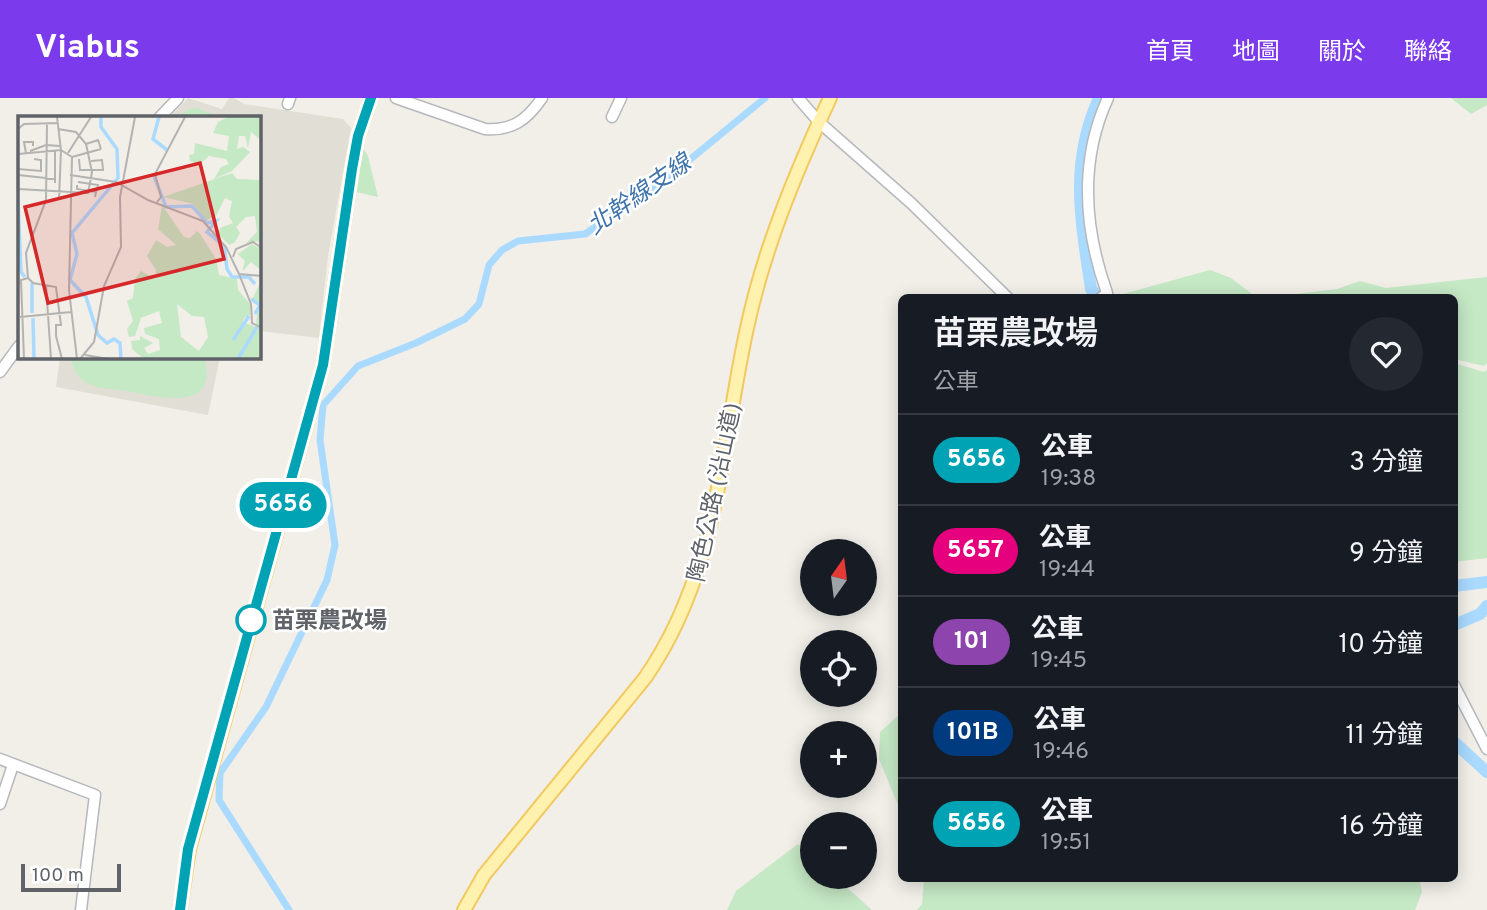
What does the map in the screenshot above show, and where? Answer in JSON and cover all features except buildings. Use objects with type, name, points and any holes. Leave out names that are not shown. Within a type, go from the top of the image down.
[{"type":"main road","points":[[180,910],[188,849],[323,365],[352,169],[358,136],[371,98]]},
{"type":"main road","name":"陶色公路 (沿山道)","points":[[464,910],[484,875],[638,687],[662,653],[686,606],[709,532],[747,327],[764,260],[781,211],[830,98]]},
{"type":"street","points":[[161,116],[178,98]]},
{"type":"street","points":[[396,98],[485,129],[497,130],[509,128],[531,115],[541,98]]},
{"type":"street","points":[[612,117],[621,98]]},
{"type":"street","points":[[798,98],[819,122],[911,203],[1004,294]]},
{"type":"street","points":[[1104,294],[1097,267],[1086,176],[1095,132],[1108,98]]},
{"type":"street","points":[[0,372],[18,347]]},
{"type":"street","points":[[1458,693],[1487,749]]},
{"type":"street","points":[[0,759],[95,795],[81,910]]},
{"type":"street","points":[[0,804],[13,765]]},
{"type":"shaded area","points":[[188,98],[222,109],[229,98],[234,98],[244,104],[343,119],[351,128],[328,256],[319,338],[261,331],[261,116],[171,116]]},
{"type":"shaded area","points":[[60,359],[220,359],[208,415],[56,387]]},
{"type":"green space","points":[[1451,98],[1487,98],[1487,105],[1471,114]]},
{"type":"green space","points":[[198,108],[217,116],[178,116],[189,109]]},
{"type":"green space","points":[[362,146],[368,156],[378,197],[352,191]]},
{"type":"green space","points":[[1210,270],[1231,278],[1252,294],[1123,294]]},
{"type":"green space","points":[[1487,277],[1487,363],[1484,366],[1458,360],[1458,294],[1295,294],[1337,289],[1360,281],[1386,288]]},
{"type":"green space","points":[[71,359],[204,359],[207,375],[203,387],[195,394],[183,398],[169,398],[93,386],[81,379]]},
{"type":"green space","points":[[1458,364],[1484,372],[1487,370],[1487,558],[1458,562]]},
{"type":"green space","points":[[898,716],[898,805],[879,759],[880,732]]},
{"type":"green space","points":[[798,844],[800,889],[848,889],[872,910],[727,910],[736,891]]},
{"type":"green space","points":[[924,882],[1420,882],[1422,892],[1415,910],[917,910],[922,904]]},
{"type":"waterway","name":"北幹線支線","points":[[289,910],[219,800],[220,773],[266,707],[327,580],[335,545],[320,440],[323,405],[358,366],[416,343],[465,319],[479,304],[489,265],[502,250],[518,241],[585,234],[665,180],[765,98]]},
{"type":"waterway","points":[[1095,294],[1091,289],[1080,193],[1084,146],[1099,98]]},
{"type":"waterway","points":[[1458,586],[1487,582]]},
{"type":"waterway","points":[[1458,623],[1480,614],[1487,606]]},
{"type":"waterway","points":[[1458,746],[1487,772]]},
{"type":"bus line","name":"5656","points":[[180,910],[188,849],[323,365],[352,169],[358,136],[371,98]]},
{"type":"place","name":"苗栗農改場","points":[[251,620]]}]
